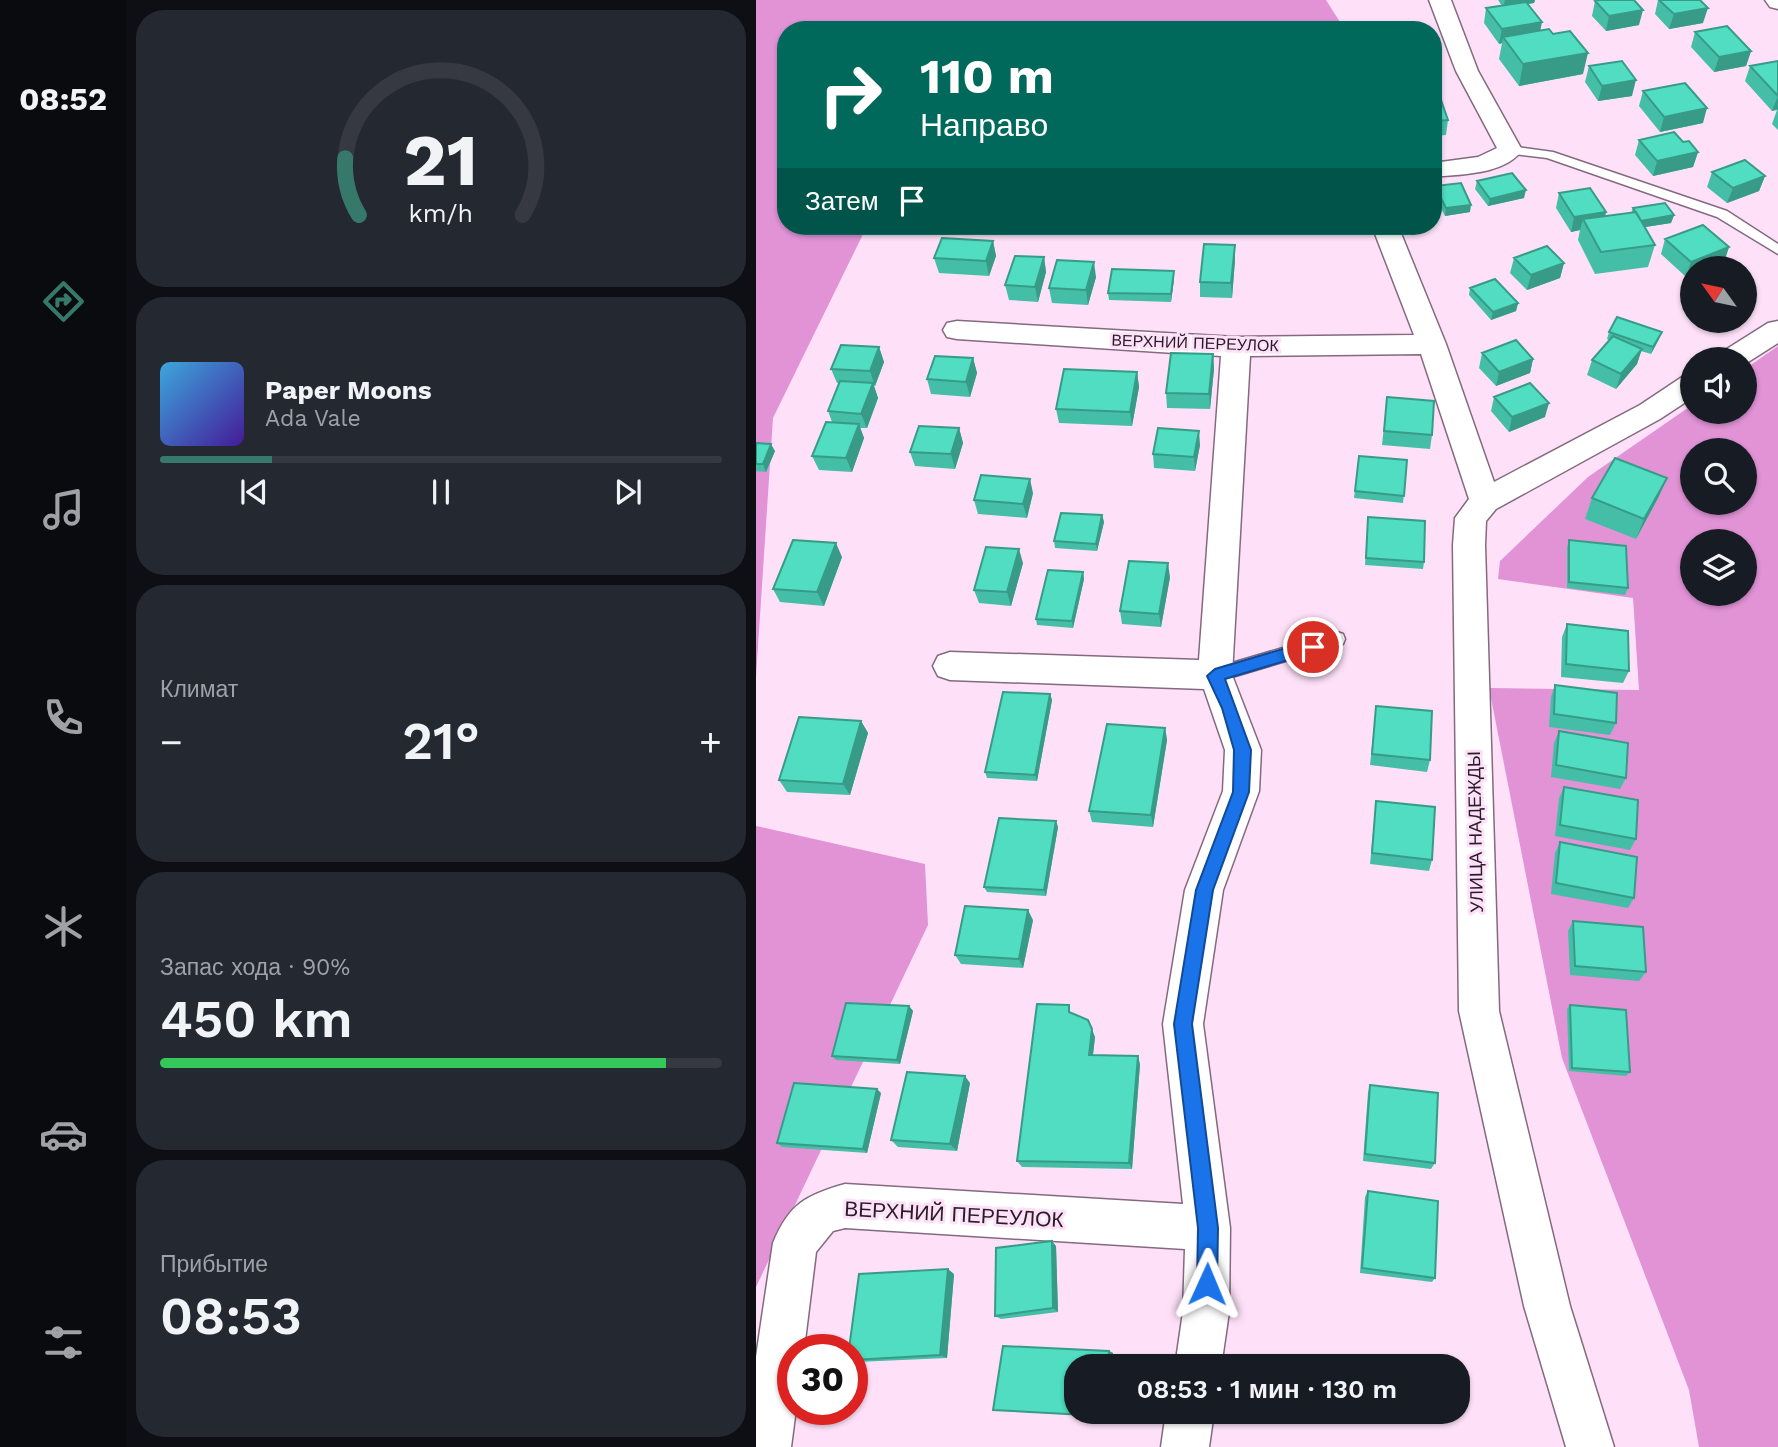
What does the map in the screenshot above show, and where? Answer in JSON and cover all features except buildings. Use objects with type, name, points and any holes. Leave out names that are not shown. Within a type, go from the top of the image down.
[{"type":"street","points":[[1440,0],[1466,71],[1510,150],[1500,159],[1442,169]]},
{"type":"street","points":[[1389,235],[1432,344],[1485,501],[1650,412],[1680,392]]},
{"type":"street","name":"ВЕРХНИЙ ПЕРЕУЛОК","points":[[957,330],[1236,347],[1432,344]]},
{"type":"street","points":[[1751,347],[1778,330]]},
{"type":"street","points":[[1200,1354],[1206,1312],[1208,1228],[1183,1024],[1204,890],[1241,792],[1242,750],[1230,708],[1215,676],[1236,347]]},
{"type":"street","name":"УЛИЦА НАДЕЖДЫ","points":[[1485,501],[1471,518],[1469,545],[1479,1011],[1547,1306],[1590,1447]]},
{"type":"street","points":[[950,666],[1215,676]]},
{"type":"street","name":"ВЕРХНИЙ ПЕРЕУЛОК","points":[[768,1447],[795,1243],[820,1213],[845,1206],[1208,1228]]},
{"type":"street","points":[[1185,1447],[1188,1424]]},
{"type":"lane","points":[[1510,150],[1549,155],[1722,214],[1778,250]]},
{"type":"lane","points":[[1215,676],[1337,639]]},
{"type":"shaded area","points":[[756,0],[1326,0],[1339,21],[777,21],[777,235],[863,235],[773,418],[756,677]]},
{"type":"shaded area","points":[[1778,346],[1778,1447],[1699,1447],[1689,1390],[1562,1058],[1489,688],[1639,690],[1633,598],[1498,579],[1500,561],[1588,477],[1680,413],[1680,424],[1757,424],[1757,361]]},
{"type":"shaded area","points":[[756,826],[925,864],[928,925],[756,1287]]},
{"type":"route","points":[[1207,1284],[1208,1228],[1183,1024],[1204,890],[1241,792],[1242,750],[1230,708],[1215,676],[1313,647]]}]
